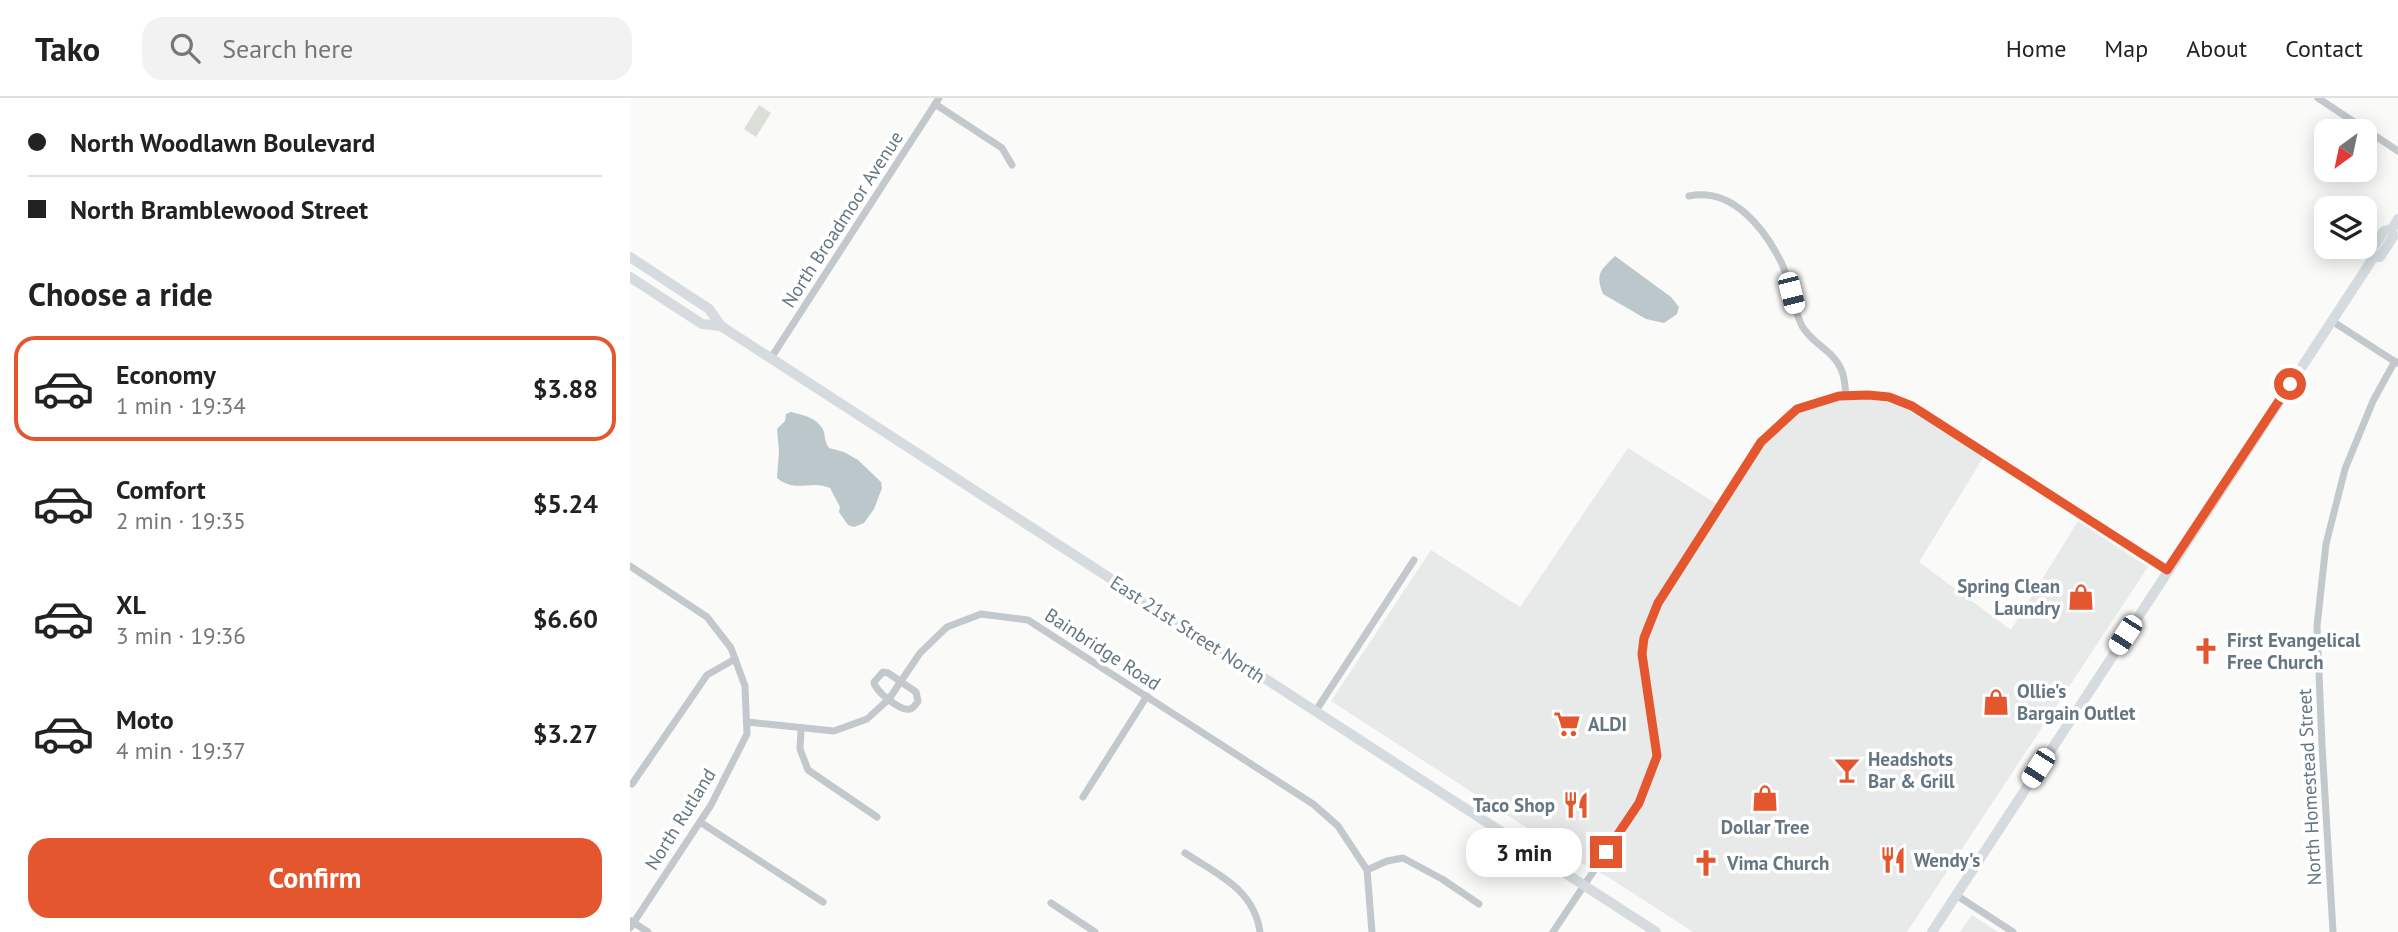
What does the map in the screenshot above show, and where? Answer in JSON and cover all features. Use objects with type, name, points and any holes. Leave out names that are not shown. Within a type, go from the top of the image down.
[{"type":"main road","points":[[1932,932],[2374,257],[2380,257],[2393,237],[2392,229],[2398,219]]},
{"type":"main road","name":"East 21st Street North","points":[[630,257],[709,309],[720,326],[1656,932]]},
{"type":"main road","name":"East 21st Street North","points":[[630,277],[702,324],[720,326]]},
{"type":"street","points":[[2318,98],[2398,150]]},
{"type":"street","points":[[937,101],[1002,148],[1012,165]]},
{"type":"street","name":"North Broadmoor Avenue","points":[[771,358],[937,101]]},
{"type":"street","points":[[1689,196],[1711,195],[1725,198],[1756,224],[1782,264],[1802,325],[1810,337],[1839,364],[1843,372],[1846,396]]},
{"type":"street","points":[[2332,321],[2396,362]]},
{"type":"street","name":"North Homestead Street","points":[[2333,932],[2322,745],[2317,625],[2319,606],[2326,544],[2345,469],[2373,401],[2396,362]]},
{"type":"street","points":[[1553,932],[1639,803],[1657,756],[1642,654],[1644,638],[1658,603],[1761,442],[1797,409],[1846,396],[1889,397],[1912,406],[2167,570]]},
{"type":"street","points":[[1315,712],[1414,560]]},
{"type":"street","points":[[631,570],[707,617],[731,648],[745,686],[747,722]]},
{"type":"street","name":"Bainbridge Road","points":[[747,722],[834,732],[867,719],[889,699],[920,653],[947,627],[981,614],[1028,620],[1313,804],[1338,826],[1367,870],[1371,932]]},
{"type":"street","points":[[632,784],[707,675],[735,659]]},
{"type":"street","points":[[883,672],[916,692],[918,701],[910,709],[903,709],[889,699],[874,687],[878,676],[883,672]]},
{"type":"street","points":[[1083,797],[1147,696]]},
{"type":"street","name":"North Rutland","points":[[631,923],[711,805],[747,734],[747,722]]},
{"type":"street","points":[[801,729],[800,749],[808,770],[877,817]]},
{"type":"street","points":[[700,822],[823,902]]},
{"type":"street","points":[[1185,853],[1237,888],[1250,900],[1257,914],[1260,932]]},
{"type":"street","points":[[1367,870],[1387,861],[1403,858],[1442,879],[1479,904]]},
{"type":"street","points":[[1956,895],[2013,932]]},
{"type":"street","points":[[1051,903],[1095,932]]},
{"type":"street","points":[[631,923],[648,932]]},
{"type":"shaded area","points":[[759,105],[771,113],[756,137],[744,129]]},
{"type":"shaded area","points":[[1615,256],[1671,297],[1679,307],[1677,314],[1664,323],[1646,319],[1603,294],[1601,272]]},
{"type":"shaded area","points":[[1846,396],[1911,406],[1986,453],[1919,562],[2011,630],[2078,521],[2148,567],[1907,932],[1693,932],[1331,701],[1431,550],[1520,607],[1628,448],[1720,506],[1761,442],[1797,409]]},
{"type":"shaded area","points":[[791,412],[815,420],[822,427],[829,448],[858,460],[881,482],[882,488],[874,509],[864,523],[854,527],[848,525],[839,512],[840,507],[830,488],[791,485],[777,478],[777,429],[785,421],[786,414]]},
{"type":"shaded area","points":[[1972,915],[1998,932],[1960,932]]},
{"type":"place","name":"Spring Clean Laundry","points":[[2081,597]]},
{"type":"place","name":"First Evangelical Free Church","points":[[2206,651]]},
{"type":"place","name":"Ollie's Bargain Outlet","points":[[1996,702]]},
{"type":"place","name":"ALDI","points":[[1567,724]]},
{"type":"place","name":"Headshots Bar & Grill","points":[[1847,770]]},
{"type":"place","name":"Dollar Tree","points":[[1765,798]]},
{"type":"place","name":"Taco Shop","points":[[1576,805]]},
{"type":"place","name":"Wendy's","points":[[1893,860]]},
{"type":"place","name":"Vima Church","points":[[1706,863]]},
{"type":"route","points":[[1606,852],[1639,803],[1657,756],[1642,654],[1644,638],[1658,603],[1761,442],[1797,409],[1839,396],[1868,395],[1889,397],[1912,406],[2167,570],[2290,384]]}]
